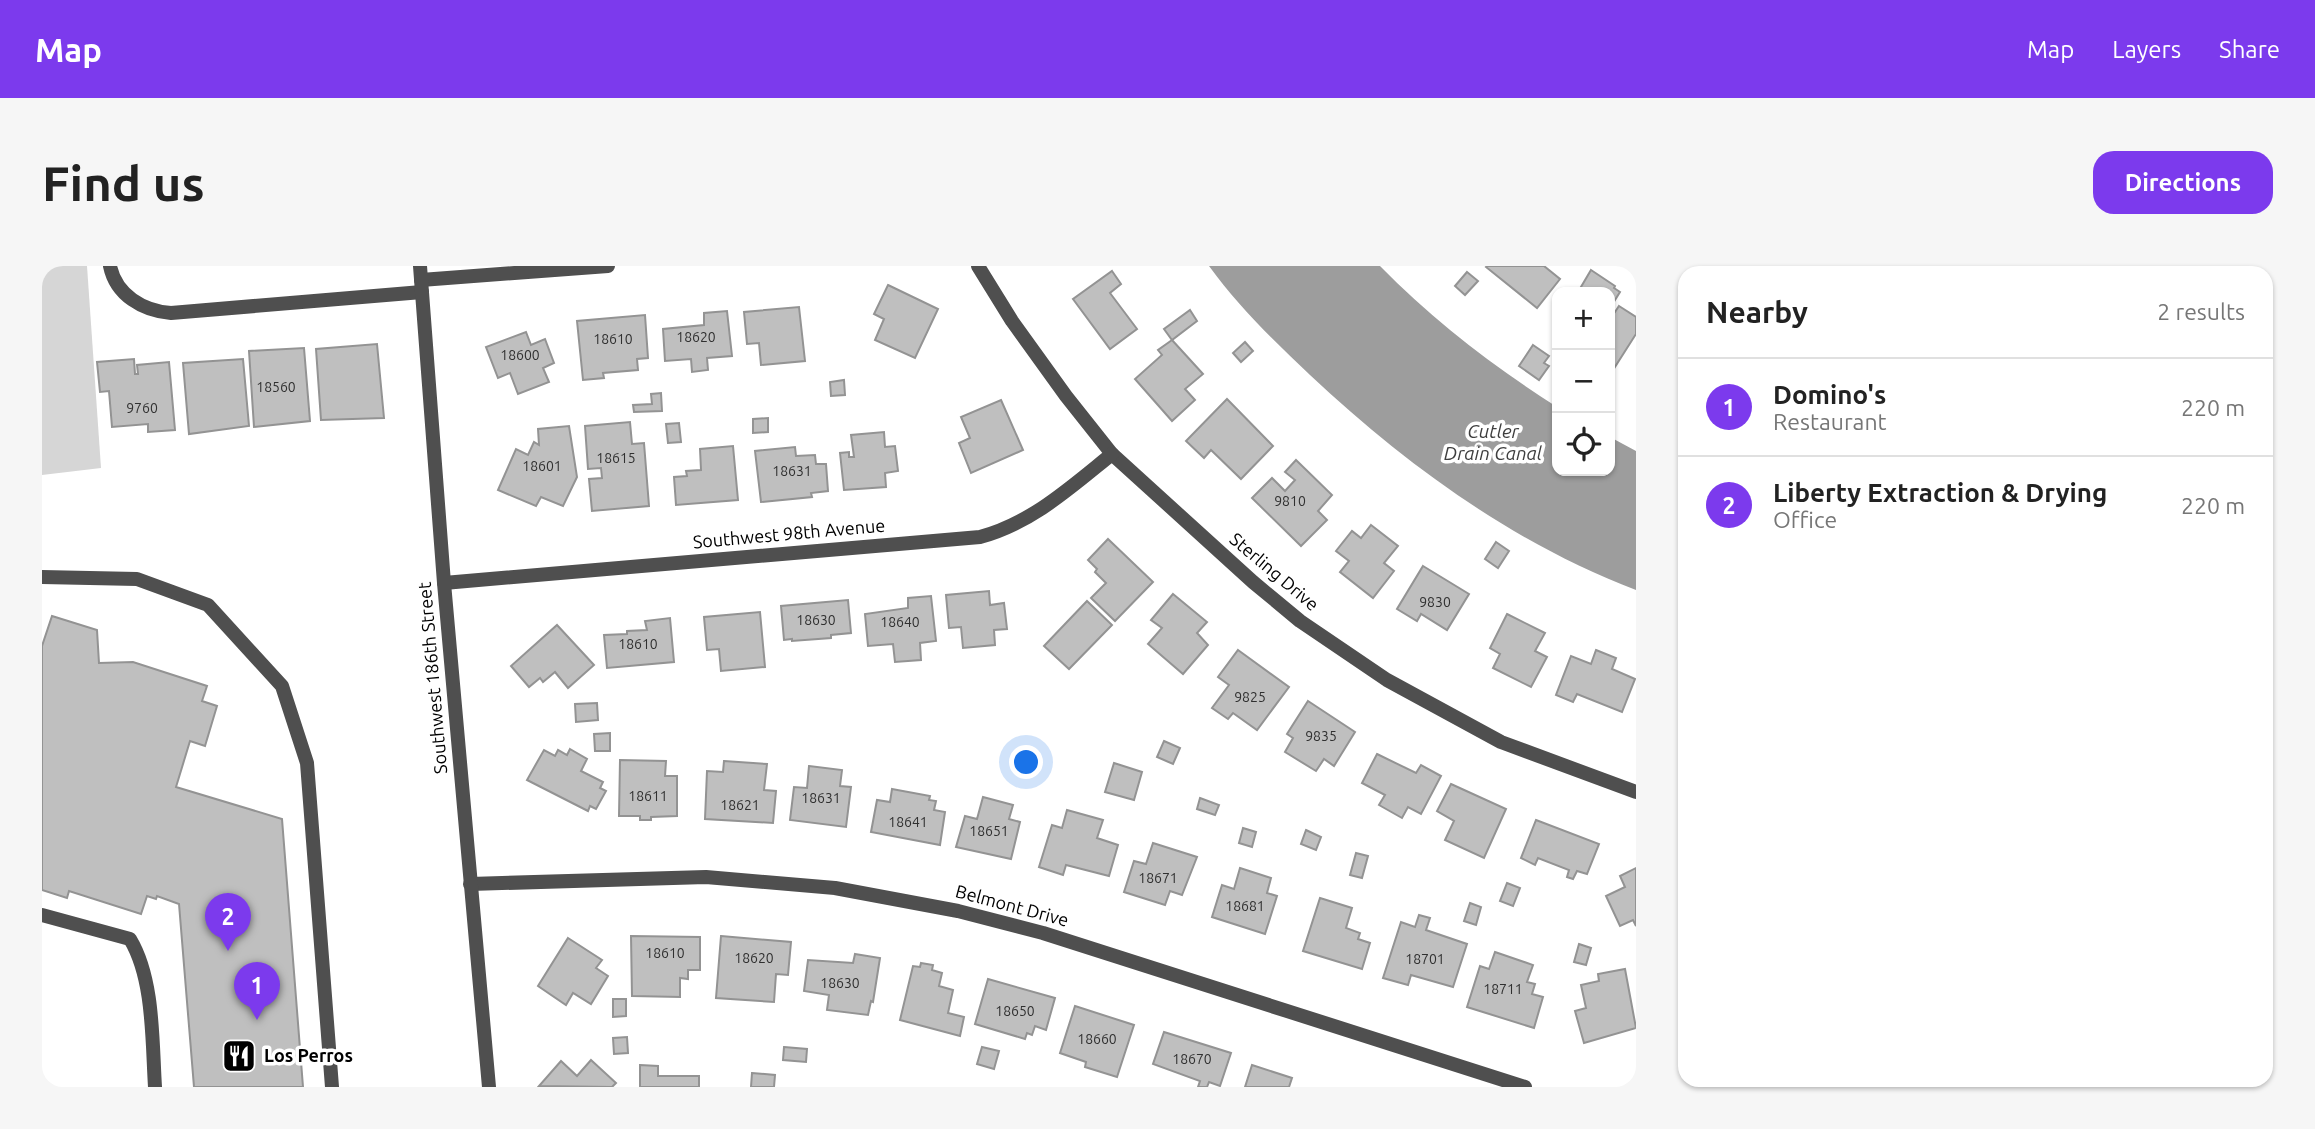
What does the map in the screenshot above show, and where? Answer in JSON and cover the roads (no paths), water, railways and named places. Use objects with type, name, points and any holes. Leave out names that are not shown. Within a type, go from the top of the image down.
[{"type":"street","points":[[110,266],[120,289],[140,305],[156,312],[171,313],[421,279],[608,266]]},
{"type":"street","name":"Sterling Drive","points":[[978,266],[1012,321],[1112,454],[1300,621],[1388,680],[1501,742],[1636,792]]},
{"type":"street","name":"Southwest 186th Street","points":[[421,279],[444,583],[489,1087]]},
{"type":"street","name":"Southwest 98th Avenue","points":[[444,583],[980,537],[1005,529],[1036,513],[1112,454]]},
{"type":"street","points":[[42,577],[137,579],[208,605],[282,686],[307,763],[332,1087]]},
{"type":"street","name":"Belmont Drive","points":[[470,884],[706,877],[835,888],[947,909],[1054,936],[1525,1087]]},
{"type":"street","points":[[42,915],[130,939],[140,955],[145,974],[155,1087]]},
{"type":"water","name":"Cutler Drain Canal","points":[[1209,266],[1380,266],[1465,342],[1552,404],[1552,476],[1615,476],[1615,440],[1636,451],[1636,590],[1591,571],[1504,525],[1423,470],[1384,440],[1297,362]]},
{"type":"place","name":"Liberty Extraction & Drying","points":[[228,951]]},
{"type":"place","name":"Domino's","points":[[257,1020]]},
{"type":"place","name":"Los Perros","points":[[239,1056]]}]
